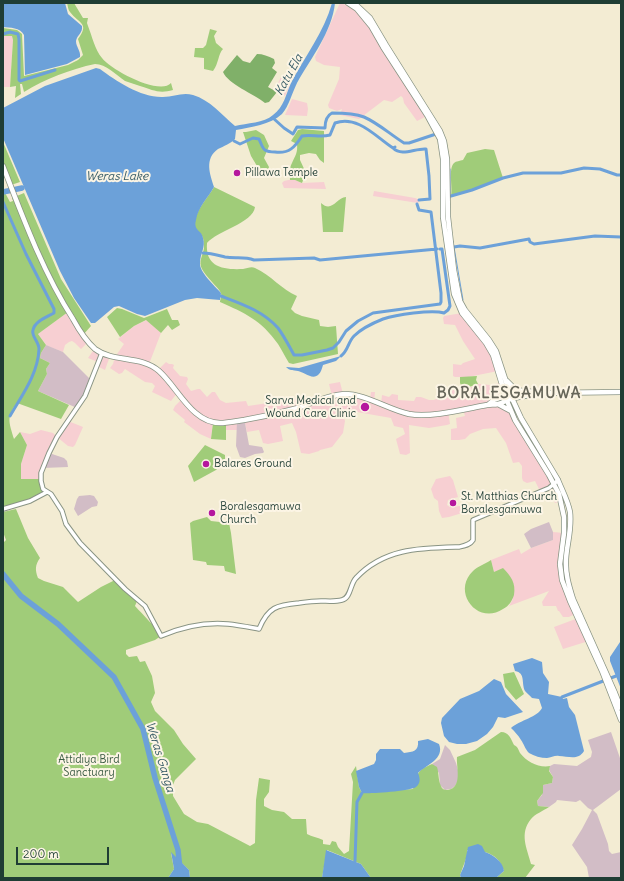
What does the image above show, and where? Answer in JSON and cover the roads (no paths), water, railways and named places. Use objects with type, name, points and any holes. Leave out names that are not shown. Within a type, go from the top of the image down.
[{"type":"main road","points":[[359,3],[362,10]]},
{"type":"main road","points":[[352,4],[362,10],[370,18],[441,139],[447,159],[448,217],[458,291],[465,310],[496,351],[507,381],[512,411],[524,436],[559,494],[564,516],[564,533],[560,564],[562,580],[570,601],[621,708]]},
{"type":"main road","points":[[352,4],[371,26],[383,47],[399,69]]},
{"type":"main road","points":[[441,139],[443,159],[443,217],[454,294],[462,313],[486,343],[493,355],[501,383],[516,407],[537,447],[558,480],[569,510],[570,536],[566,559],[568,584],[605,676]]},
{"type":"main road","points":[[3,166],[39,254],[57,292],[83,335],[91,345],[102,353],[110,356],[141,361],[154,367],[166,378],[195,412],[202,417],[219,423],[276,414],[327,397],[345,394],[370,400],[398,411],[416,415],[466,409],[524,394],[621,392]]},
{"type":"main road","points":[[507,381],[524,394]]},
{"type":"main road","points":[[497,401],[501,389],[501,383]]},
{"type":"main road","points":[[516,407],[524,394]]},
{"type":"main road","points":[[497,401],[512,411]]},
{"type":"main road","points":[[609,684],[621,720]]},
{"type":"street","points":[[102,353],[85,396],[57,437],[46,460],[40,479],[42,487],[51,494],[62,511],[66,524],[80,544],[90,552],[125,589],[142,603],[161,636],[183,628],[214,624],[239,625],[259,629],[263,618],[271,610],[284,604],[314,601],[339,601],[345,599],[348,596],[354,580],[382,558],[416,549],[459,547],[471,543],[474,536],[472,525],[473,520],[520,500],[554,484],[558,480]]},
{"type":"street","points":[[3,509],[30,501],[47,492]]},
{"type":"water","points":[[3,3],[65,3],[68,14],[82,26],[82,30],[76,41],[80,57],[67,64],[25,75],[24,35],[17,29],[3,27]]},
{"type":"water","name":"Weras Lake","points":[[332,3],[335,3],[330,24],[297,83],[289,103],[282,114],[272,121],[254,127],[236,130],[235,139],[229,144],[218,149],[211,157],[209,167],[214,187],[199,211],[195,224],[204,241],[200,267],[211,283],[221,293],[220,300],[197,298],[185,300],[145,316],[119,306],[114,307],[95,323],[91,323],[74,298],[60,271],[3,138],[3,108],[45,86],[96,68],[130,88],[147,95],[163,97],[189,94],[199,97],[216,108],[235,126],[265,120],[277,112],[280,108],[291,83],[314,44],[329,14]]},
{"type":"water","points":[[341,356],[336,361],[323,365],[320,373],[314,377],[298,371],[290,370],[286,367],[299,368]]},
{"type":"water","points":[[620,642],[621,689],[610,661],[610,657]]},
{"type":"water","points":[[532,658],[542,662],[543,673],[549,682],[548,694],[562,697],[563,699],[567,698],[569,707],[575,715],[584,751],[579,756],[556,756],[547,758],[533,755],[529,753],[519,737],[511,728],[537,714],[542,708],[539,699],[532,698],[525,691],[522,676],[515,671],[513,664]]},
{"type":"water","points":[[494,679],[501,682],[506,694],[523,712],[505,718],[498,717],[493,727],[487,734],[477,741],[466,744],[449,742],[444,736],[441,723],[442,718],[460,699],[479,691]]},
{"type":"water","points":[[428,739],[439,744],[439,754],[434,761],[418,773],[420,780],[416,787],[381,793],[362,793],[359,787],[356,771],[374,764],[376,754],[380,749],[400,749],[404,753],[410,752],[418,747],[418,741]]},
{"type":"water","points":[[478,844],[482,846],[485,852],[500,861],[502,864],[504,871],[496,878],[461,878],[460,875],[464,866],[468,847]]},
{"type":"water","points":[[326,850],[361,864],[371,878],[322,878]]},
{"type":"water","points":[[171,852],[189,870],[190,878],[168,878],[174,869]]},
{"type":"waterway","points":[[3,34],[10,32],[18,34],[20,81],[55,70]]},
{"type":"waterway","points":[[273,118],[293,134],[297,127],[325,128],[327,118],[332,113],[344,113],[364,117],[374,122],[404,143],[409,143],[439,133]]},
{"type":"waterway","points":[[234,141],[240,144],[253,138],[259,139],[266,151],[284,152],[291,149],[302,136],[330,135],[335,123],[343,121],[359,124],[393,148],[395,147]]},
{"type":"waterway","points":[[393,148],[400,152],[426,149],[430,199],[419,200]]},
{"type":"waterway","points":[[451,196],[503,178],[523,173],[561,173],[584,168],[600,169],[621,175]]},
{"type":"waterway","points":[[450,169],[450,198]]},
{"type":"waterway","name":"Weras Ganga","points":[[3,192],[22,188]]},
{"type":"waterway","points":[[3,202],[26,254],[54,309],[54,313],[36,324],[34,327],[33,335],[39,349],[36,367],[29,384],[10,416]]},
{"type":"waterway","points":[[221,296],[237,302],[266,317],[278,328],[294,355],[302,355],[333,348],[346,331],[358,321],[373,313],[440,304],[441,293],[431,212],[419,210],[417,204]]},
{"type":"waterway","points":[[454,247],[460,246],[480,248],[529,239],[530,242],[534,244],[595,236],[621,237]]},
{"type":"waterway","points":[[453,241],[463,300]]},
{"type":"waterway","points":[[203,253],[229,258],[247,258],[254,260],[314,258],[320,260],[437,249]]},
{"type":"waterway","points":[[341,356],[354,336],[371,324],[389,317],[404,314],[423,312],[444,313],[448,310],[450,306],[442,249],[440,249]]},
{"type":"waterway","name":"Weras Ganga","points":[[3,574],[21,596],[58,624],[114,677],[143,729],[155,778],[178,850],[181,878]]},
{"type":"waterway","points":[[562,697],[616,676]]},
{"type":"waterway","points":[[355,861],[357,802],[362,793]]},
{"type":"place","name":"Pillawa Temple","points":[[237,173]]},
{"type":"place","name":"Sarva Medical and Wound Care Clinic","points":[[365,407]]},
{"type":"place","name":"Balares Ground","points":[[206,464]]},
{"type":"place","name":"St. Matthias Church Boralesgamuwa","points":[[453,503]]},
{"type":"place","name":"Boralesgamuwa Church","points":[[212,513]]},
{"type":"district","name":"BORALESGAMUWA","points":[[509,394]]},
{"type":"water label","name":"Katu Ela","points":[[289,75]]},
{"type":"park label","name":"Attidiya Bird Sanctuary","points":[[89,766]]}]
